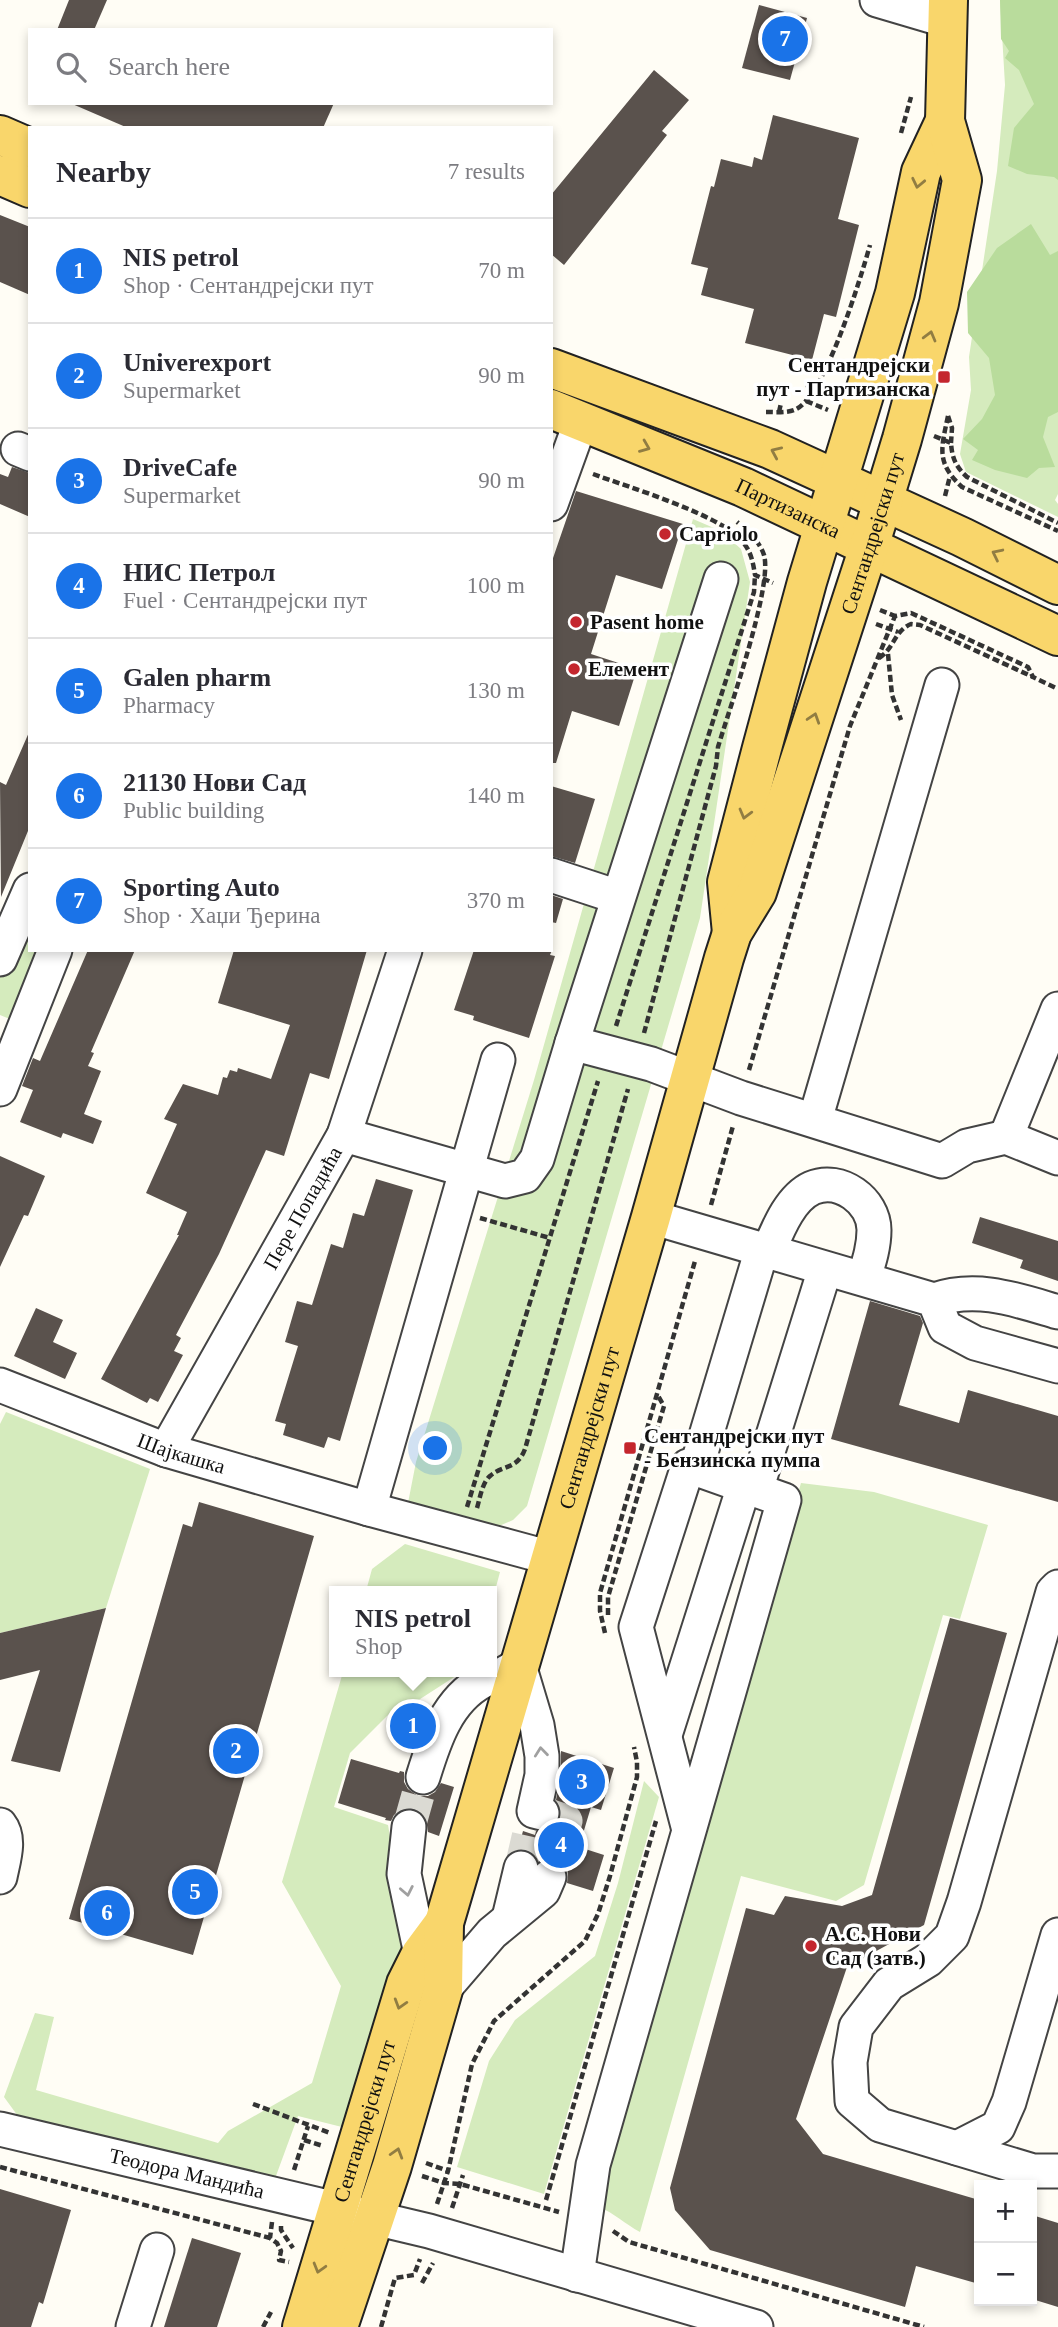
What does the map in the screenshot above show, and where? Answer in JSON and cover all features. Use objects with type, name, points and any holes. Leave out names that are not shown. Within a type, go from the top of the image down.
[{"type":"main road","name":"Сентандрејски пут","points":[[338,2327],[397,2153],[443,1990],[444,1923],[732,933],[757,892],[869,547],[939,303],[962,180],[945,121],[948,10]]},
{"type":"main road","name":"Сентандрејски пут","points":[[732,933],[727,882],[804,596],[895,293],[921,172],[945,121]]},
{"type":"main road","points":[[0,135],[28,147]]},
{"type":"main road","points":[[0,175],[28,187]]},
{"type":"main road","points":[[553,369],[770,449],[1058,585]]},
{"type":"main road","name":"Партизанска","points":[[566,415],[743,487],[1058,636]]},
{"type":"main road","name":"Сентандрејски пут","points":[[302,2327],[406,1984],[421,1954],[444,1923]]},
{"type":"street","points":[[877,0],[948,10]]},
{"type":"street","points":[[553,492],[566,415]]},
{"type":"street","points":[[344,1135],[505,1181],[525,1176],[537,1159],[721,579]]},
{"type":"street","points":[[815,1119],[942,685]]},
{"type":"street","points":[[553,877],[618,897]]},
{"type":"street","points":[[0,959],[28,895]]},
{"type":"street","points":[[0,1089],[11,1029],[54,952]]},
{"type":"street","name":"Пере Попадића","points":[[166,1450],[344,1135],[404,952]]},
{"type":"street","points":[[1006,1137],[1058,1009]]},
{"type":"street","points":[[572,1043],[636,1060],[741,1098],[942,1161],[967,1146],[1006,1137],[1058,1158]]},
{"type":"street","points":[[369,1509],[498,1060]]},
{"type":"street","points":[[696,1469],[766,1249],[791,1207],[811,1189],[834,1184],[854,1193],[866,1206],[874,1227],[872,1254],[864,1278]]},
{"type":"street","points":[[651,1217],[934,1300],[949,1295],[975,1293],[1004,1296],[1058,1312]]},
{"type":"street","points":[[665,1735],[825,1269]]},
{"type":"street","points":[[934,1300],[945,1326],[975,1343],[1058,1366]]},
{"type":"street","name":"Шајкашка","points":[[0,1385],[166,1450],[551,1558]]},
{"type":"street","points":[[577,2275],[593,2165],[784,1500],[688,1466],[636,1627],[689,1830]]},
{"type":"street","points":[[1054,1604],[968,1889],[951,1936],[928,1960],[889,1984],[856,2026],[850,2062],[852,2101],[880,2124],[1033,2171],[1058,2171]]},
{"type":"street","points":[[497,1677],[519,1665],[537,1725],[542,1775],[535,1819]]},
{"type":"street","points":[[423,1777],[433,1746],[448,1714],[461,1695],[484,1680],[495,1677]]},
{"type":"street","points":[[0,1825],[4,1829],[6,1846],[0,1877]]},
{"type":"street","points":[[409,1827],[404,1874],[421,1954]]},
{"type":"street","points":[[443,1990],[492,1933],[509,1918],[535,1872]]},
{"type":"street","points":[[957,2148],[999,2127],[1009,2102],[1058,1935]]},
{"type":"street","name":"Теодора Мандића","points":[[0,2129],[439,2232],[756,2327]]},
{"type":"street","points":[[133,2327],[157,2250]]},
{"type":"path","points":[[898,146],[912,94]]},
{"type":"path","points":[[759,412],[794,410],[806,401],[814,389],[840,334],[872,237]]},
{"type":"path","points":[[951,443],[952,428],[947,416],[941,455],[950,476],[962,487],[1058,531]]},
{"type":"path","points":[[582,469],[724,526],[743,541],[753,557],[755,575],[804,596]]},
{"type":"path","points":[[962,487],[967,477]]},
{"type":"path","points":[[469,1536],[489,1476],[512,1466],[522,1458],[525,1449],[636,1060],[716,766],[718,747],[763,594],[763,553],[747,530],[728,517]]},
{"type":"path","points":[[848,613],[898,632]]},
{"type":"path","points":[[657,1394],[850,726],[895,616],[911,613],[1028,667],[1033,677]]},
{"type":"path","points":[[920,761],[892,695],[887,666],[888,653],[898,632],[911,624],[920,625],[1058,690]]},
{"type":"path","points":[[878,659],[888,653]]},
{"type":"path","points":[[455,1211],[550,1238]]},
{"type":"path","points":[[381,2327],[395,2278],[414,2275],[439,2232],[444,2183],[472,2064],[494,2021],[585,1941],[598,1914],[637,1777]]},
{"type":"path","points":[[546,2200],[660,1809]]},
{"type":"path","points":[[253,2104],[340,2136]]},
{"type":"path","points":[[418,2161],[448,2171]]},
{"type":"path","points":[[0,2167],[270,2238],[277,2243],[281,2251],[279,2260],[296,2264]]},
{"type":"path","points":[[422,2283],[439,2232],[463,2175]]},
{"type":"path","points":[[444,2183],[460,2184],[586,2220],[605,2226],[629,2242],[924,2327]]},
{"type":"path","points":[[270,2238],[273,2218]]},
{"type":"path","points":[[383,2289],[401,2294]]},
{"type":"green space","points":[[1000,0],[1058,0],[1058,494],[1055,500],[1058,504],[1058,517],[966,472],[960,454],[971,390],[969,357],[997,171],[1005,85]]},
{"type":"green space","points":[[1000,0],[1058,0],[1058,180],[1054,177],[1027,174],[1008,166],[1014,128],[1034,104],[1019,70],[1005,58],[1009,51],[1001,39]]},
{"type":"green space","points":[[1031,224],[1050,255],[1058,251],[1058,412],[1048,417],[1043,437],[1055,467],[1039,468],[1027,478],[995,470],[972,460],[978,450],[963,439],[982,419],[995,395],[989,358],[968,333],[967,292],[997,248]]},
{"type":"green space","points":[[693,519],[721,531],[741,549],[750,582],[700,918],[527,1506],[513,1520],[492,1529],[408,1503],[416,1462],[534,1080]]},
{"type":"green space","points":[[28,911],[28,952],[45,952],[17,1022],[0,1015],[0,975]]},
{"type":"green space","points":[[6,1412],[150,1469],[106,1608],[0,1633],[0,1424]]},
{"type":"green space","points":[[801,1483],[874,1492],[988,1525],[960,1619],[943,1615],[864,1885],[836,1901],[741,1876],[640,2232],[599,2207],[602,2174]]},
{"type":"green space","points":[[405,1544],[500,1572],[496,1586],[367,1586],[372,1569]]},
{"type":"green space","points":[[342,1677],[454,1677],[417,1701],[393,1710],[350,1753],[334,1807],[388,1825],[408,1942],[350,2129],[298,2116],[273,2184],[23,2123],[4,2097],[35,2013],[54,2017],[36,2090],[218,2143],[228,2131],[312,2083],[341,1986],[282,1882]]},
{"type":"green space","points":[[644,1781],[659,1797],[544,2194],[457,2167],[489,2061],[515,2020],[595,1956],[618,1883]]},
{"type":"building","points":[[69,0],[107,0],[95,28],[58,28]]},
{"type":"building","points":[[759,5],[807,18],[790,80],[742,68]]},
{"type":"building","points":[[654,70],[689,100],[662,131],[667,135],[564,265],[553,256],[553,193]]},
{"type":"building","points":[[75,105],[333,105],[324,126],[123,126]]},
{"type":"building","points":[[773,115],[859,138],[838,219],[859,225],[836,317],[824,314],[812,360],[745,343],[754,309],[701,295],[708,268],[691,264],[711,186],[714,187],[721,159],[752,167],[754,157],[762,160]]},
{"type":"building","points":[[0,215],[28,226],[28,294],[0,282]]},
{"type":"building","points":[[12,467],[28,472],[28,516],[0,504],[0,474],[8,477]]},
{"type":"building","name":"Pasent home","points":[[576,491],[683,524],[662,589],[616,575],[591,654],[637,669],[619,726],[572,711],[556,763],[553,763],[553,558]]},
{"type":"building","points":[[28,735],[28,831],[1,897],[0,782],[6,785]]},
{"type":"building","points":[[553,787],[595,799],[575,863],[553,857]]},
{"type":"building","points":[[553,896],[563,899],[556,923],[553,922]]},
{"type":"building","points":[[87,952],[134,952],[91,1052],[94,1053],[88,1066],[101,1071],[84,1114],[102,1121],[93,1144],[63,1133],[61,1138],[20,1122],[33,1090],[22,1086],[33,1058],[40,1061]]},
{"type":"building","points":[[233,952],[366,952],[329,1079],[310,1073],[284,1156],[266,1150],[219,1254],[176,1335],[181,1338],[174,1351],[183,1355],[158,1402],[150,1398],[147,1403],[101,1379],[179,1235],[187,1212],[146,1193],[177,1124],[164,1119],[183,1084],[218,1095],[223,1077],[227,1078],[230,1070],[237,1072],[238,1068],[271,1079],[290,1025],[218,1003]]},
{"type":"building","points":[[473,952],[551,952],[550,955],[555,956],[529,1038],[473,1020],[474,1016],[454,1010]]},
{"type":"building","points":[[0,1156],[45,1176],[28,1216],[24,1215],[0,1267]]},
{"type":"building","points":[[376,1179],[413,1190],[340,1441],[328,1437],[324,1448],[283,1435],[286,1424],[275,1421],[298,1346],[285,1342],[297,1301],[312,1305],[331,1244],[343,1248],[353,1213],[364,1216]]},
{"type":"building","points":[[980,1217],[1058,1241],[1058,1281],[1020,1268],[1023,1260],[972,1243]]},
{"type":"building","points":[[870,1301],[920,1316],[923,1323],[899,1405],[959,1423],[968,1390],[1058,1416],[1058,1502],[831,1439]]},
{"type":"building","points":[[36,1308],[63,1320],[53,1342],[77,1353],[65,1379],[14,1356]]},
{"type":"building","points":[[199,1502],[314,1536],[193,1955],[69,1919],[183,1524],[192,1527]]},
{"type":"building","points":[[106,1608],[60,1772],[11,1761],[40,1670],[0,1680],[0,1633]]},
{"type":"building","name":"А.С. Нови Сад (затв.)","points":[[950,1618],[1007,1633],[924,1925],[847,1967],[796,2119],[823,2154],[974,2199],[974,2283],[916,2266],[905,2307],[710,2250],[675,2210],[670,2188],[746,1908],[774,1915],[785,1896],[842,1906],[872,1895]]},
{"type":"building","points":[[561,1751],[614,1768],[601,1810],[591,1807],[579,1847],[604,1855],[593,1891],[567,1883],[565,1866],[557,1860],[547,1858],[539,1861],[534,1854],[518,1849],[523,1831],[535,1835],[536,1831],[548,1831],[555,1827],[560,1818],[561,1808],[556,1800],[561,1775]]},
{"type":"building","points":[[351,1759],[399,1773],[404,1772],[404,1782],[408,1789],[418,1796],[428,1796],[435,1792],[441,1783],[454,1787],[439,1836],[428,1832],[426,1819],[420,1811],[412,1808],[401,1810],[391,1821],[338,1803]]},
{"type":"building","points":[[0,2189],[71,2210],[43,2304],[39,2302],[31,2327],[0,2327]]},
{"type":"building","points":[[1037,2217],[1058,2223],[1058,2307],[1037,2301]]},
{"type":"building","points":[[192,2238],[241,2253],[217,2327],[164,2327]]},
{"type":"tunnel","points":[[409,1827],[423,1777]]},
{"type":"tunnel","points":[[542,1813],[566,1821],[549,1877]]},
{"type":"tunnel","points":[[521,1868],[529,1833]]},
{"type":"place","name":"Sporting Auto","points":[[785,39]]},
{"type":"place","name":"Сентандрејски пут - Партизанска","points":[[944,377]]},
{"type":"place","name":"Capriolo","points":[[665,534]]},
{"type":"place","name":"Pasent home","points":[[576,622]]},
{"type":"place","name":"Елемент","points":[[574,669]]},
{"type":"place","name":"Сентандрејски пут - Бензинска пумпа","points":[[630,1448]]},
{"type":"place","name":"NIS petrol","points":[[413,1726]]},
{"type":"place","name":"Univerexport","points":[[236,1751]]},
{"type":"place","name":"DriveCafe","points":[[582,1782]]},
{"type":"place","name":"НИС Петрол","points":[[561,1845]]},
{"type":"place","name":"Galen pharm","points":[[195,1892]]},
{"type":"place","name":"21130 Нови Сад","points":[[107,1913]]},
{"type":"place","name":"А.С. Нови Сад (затв.)","points":[[811,1946]]}]
